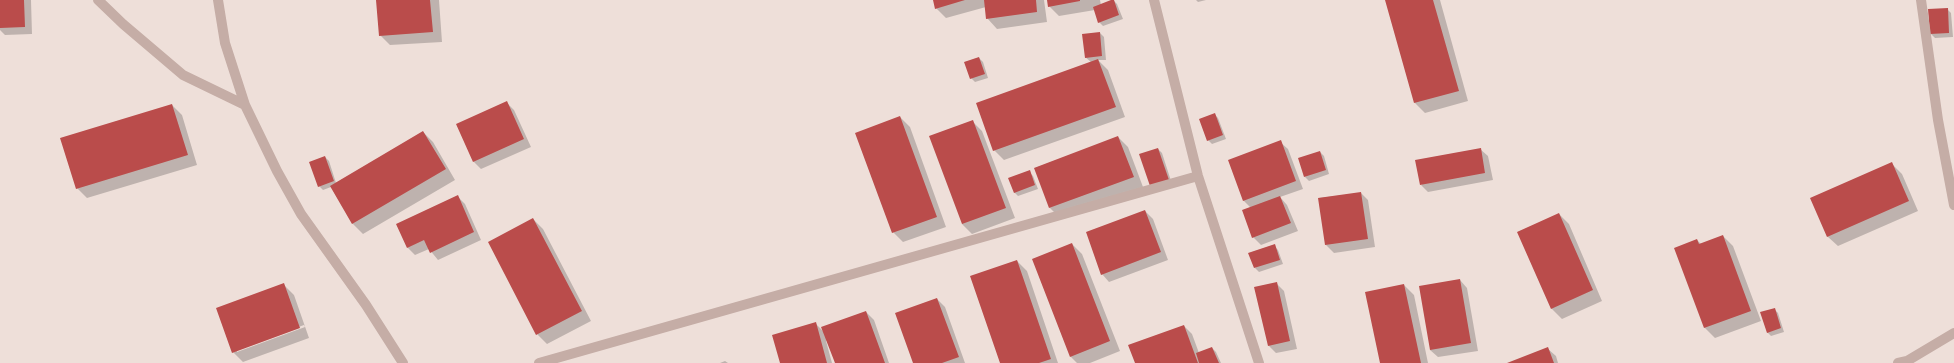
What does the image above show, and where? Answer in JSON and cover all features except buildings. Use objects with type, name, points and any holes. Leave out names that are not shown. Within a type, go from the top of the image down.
[{"type":"street","points":[[98,0],[183,75],[246,105]]},
{"type":"street","points":[[218,0],[225,43],[246,105],[301,214],[366,305],[403,363]]},
{"type":"street","points":[[1154,0],[1198,176],[1259,363]]},
{"type":"street","points":[[1922,0],[1938,120],[1954,205]]},
{"type":"street","points":[[539,363],[1198,176]]},
{"type":"street","points":[[1898,363],[1907,361],[1954,333]]}]
